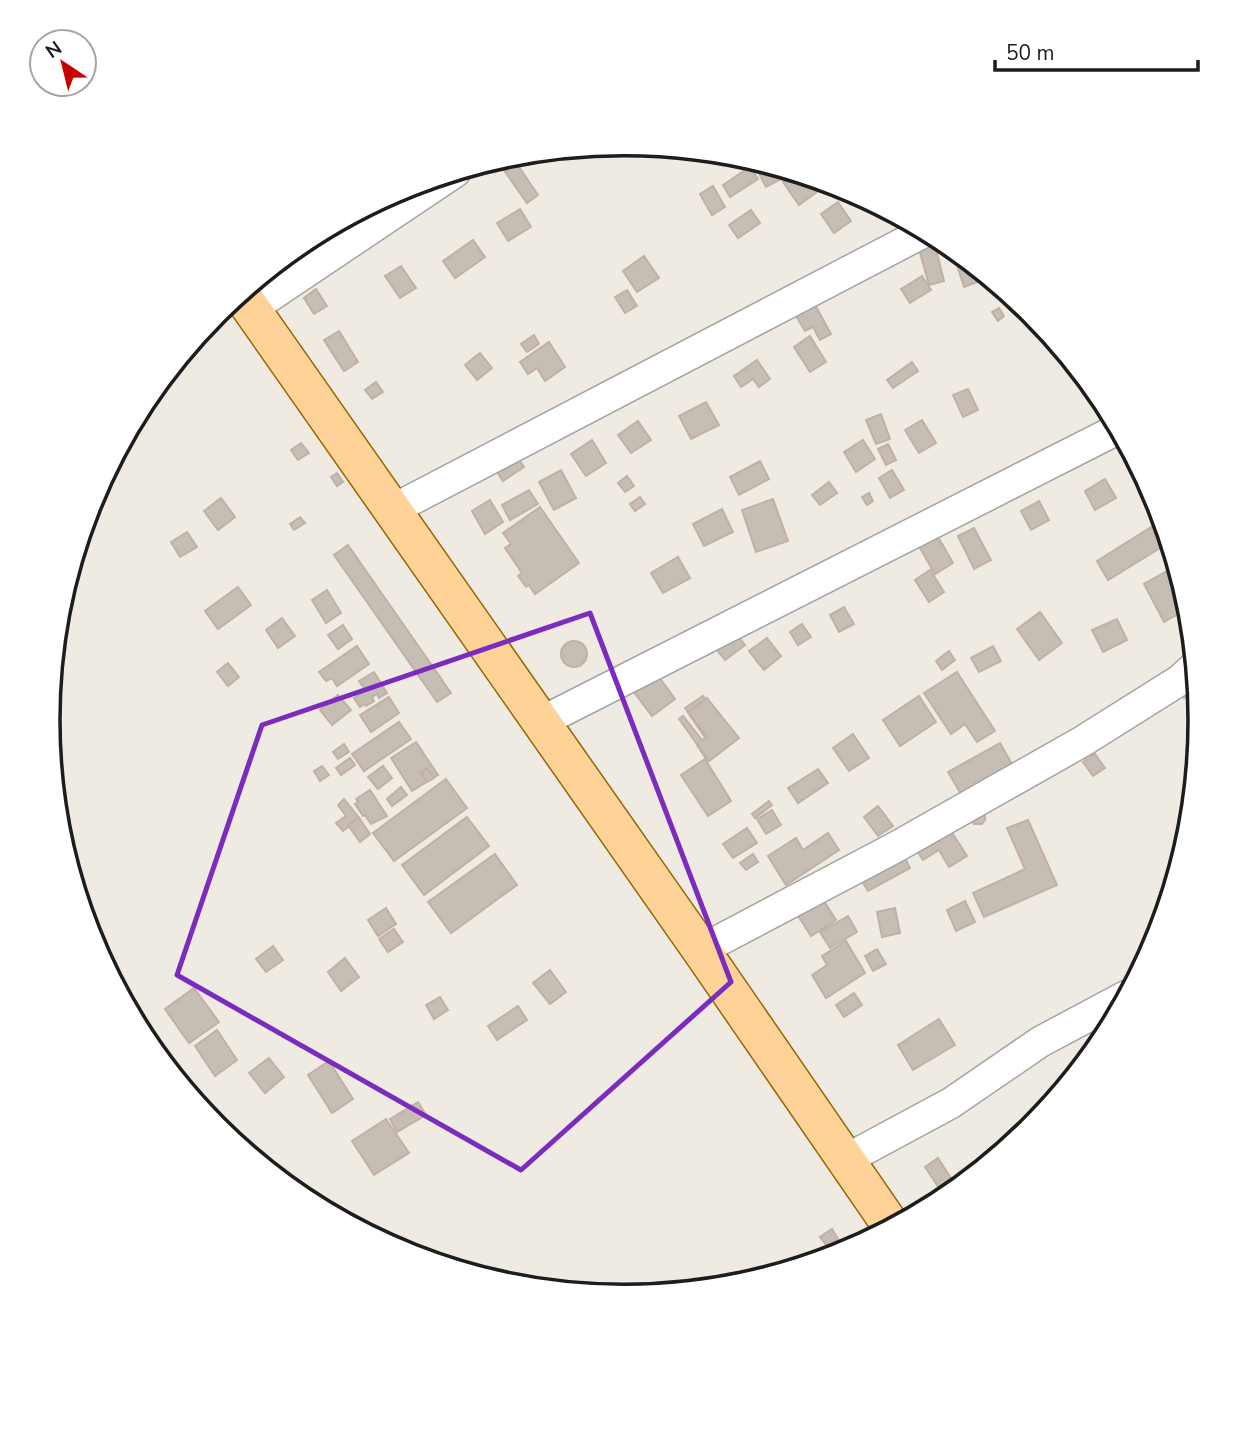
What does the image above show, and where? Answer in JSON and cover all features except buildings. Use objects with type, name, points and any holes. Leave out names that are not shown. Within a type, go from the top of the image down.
[{"type":"main road","points":[[246,301],[847,1158],[886,1218]]},
{"type":"street","points":[[248,300],[417,196]]},
{"type":"street","points":[[392,510],[914,237]]},
{"type":"street","points":[[541,722],[1109,434]]},
{"type":"street","points":[[701,950],[896,848],[1083,741],[1185,675]]},
{"type":"street","points":[[847,1158],[951,1103],[1040,1042],[1111,1004]]},
{"type":"highlighted area","points":[[590,613],[731,982],[521,1170],[177,975],[262,725]]}]
